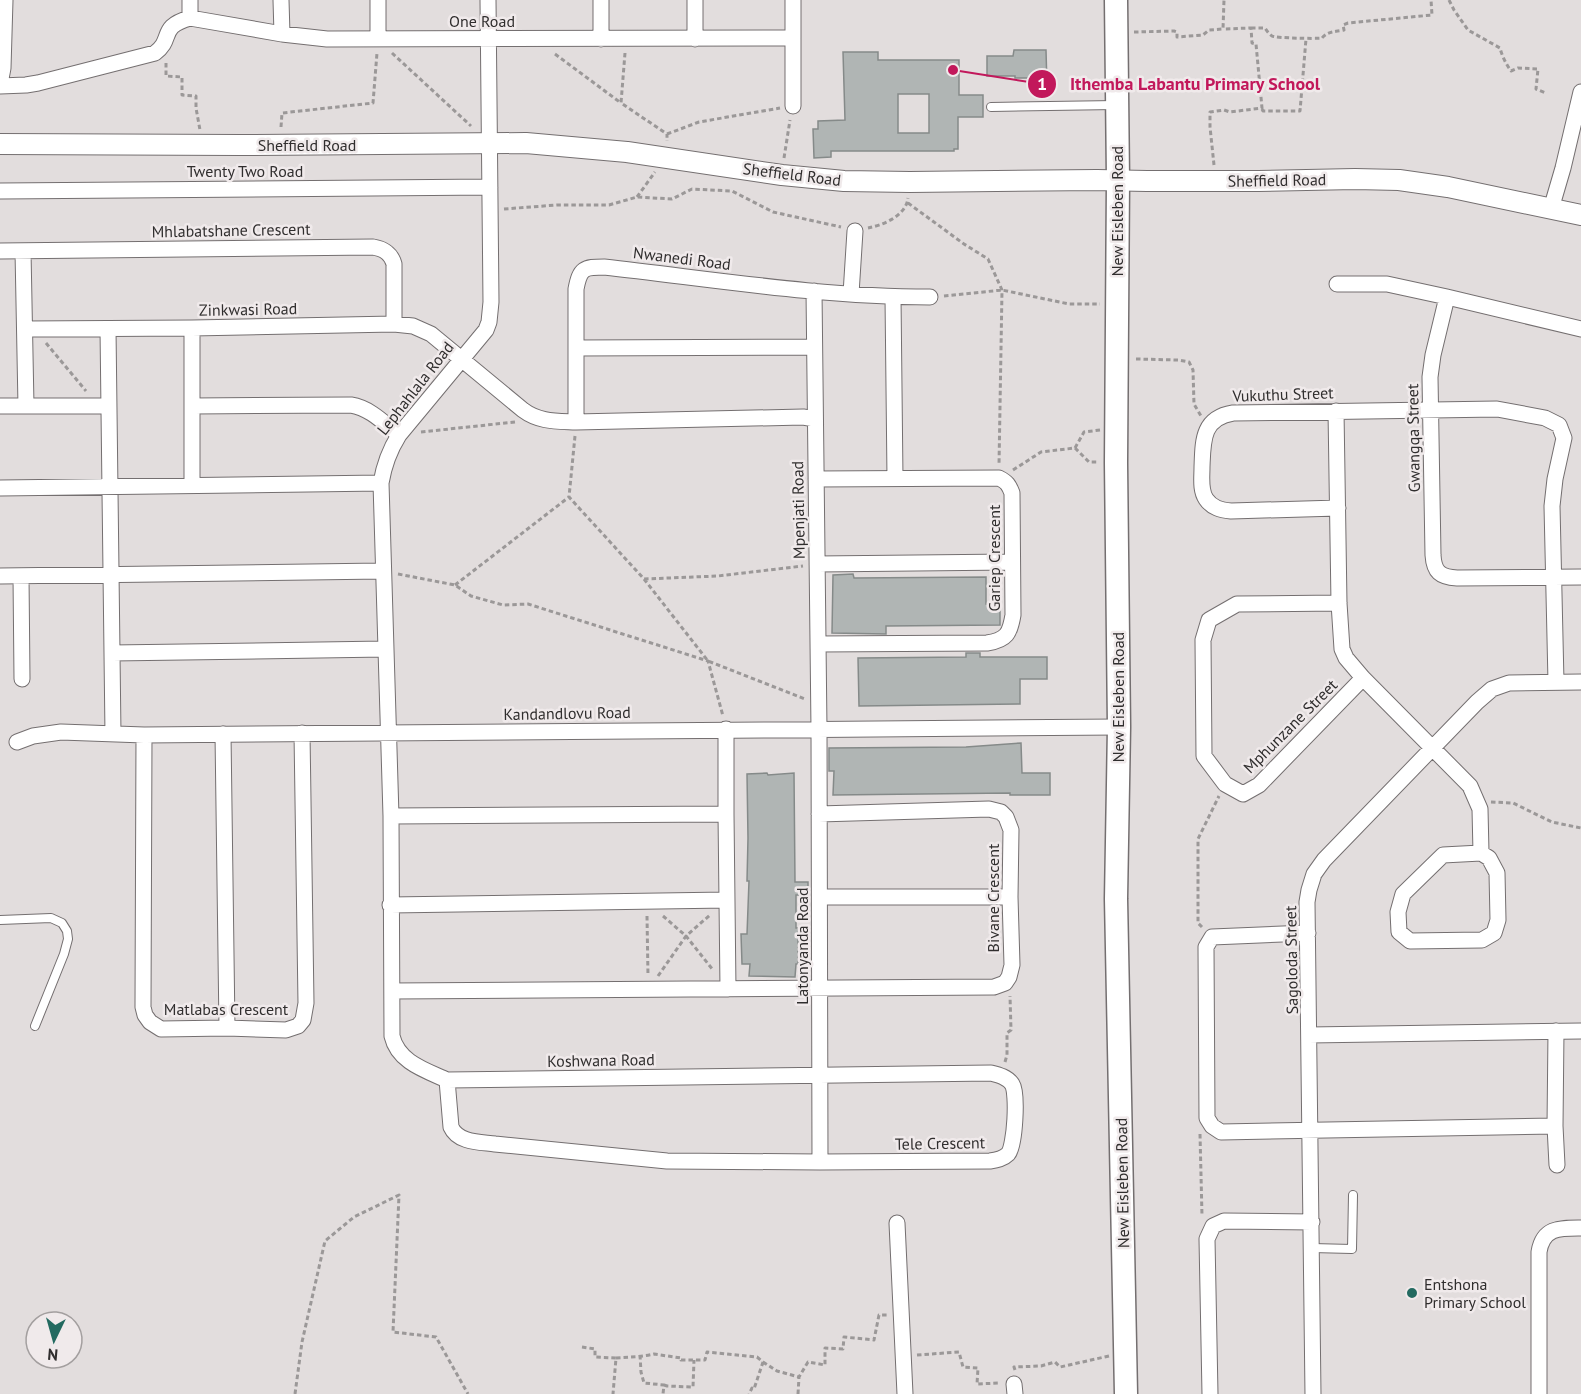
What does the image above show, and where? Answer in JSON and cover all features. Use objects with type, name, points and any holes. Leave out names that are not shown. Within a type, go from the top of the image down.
[{"type":"main road","name":"New Eisleben Road","points":[[1116,0],[1118,180],[1116,463],[1119,727],[1116,899],[1126,1394]]},
{"type":"street","points":[[5,0],[3,68],[0,85],[38,83],[155,53],[162,47],[172,26],[178,21],[190,18],[190,0]]},
{"type":"street","points":[[281,0],[282,34]]},
{"type":"street","points":[[378,0],[378,39]]},
{"type":"street","name":"Lephahlala Road","points":[[394,1045],[390,905],[391,816],[381,483],[384,464],[399,435],[486,330],[491,314],[488,0]]},
{"type":"street","points":[[600,0],[601,39]]},
{"type":"street","points":[[695,0],[695,39]]},
{"type":"street","points":[[793,0],[793,106]]},
{"type":"street","name":"One Road","points":[[190,18],[282,34],[327,39],[793,38]]},
{"type":"street","points":[[1551,209],[1581,92]]},
{"type":"street","name":"Sheffield Road","points":[[0,144],[526,143],[627,152],[782,175],[844,181],[1399,180],[1448,187],[1581,215]]},
{"type":"street","name":"Twenty Two Road","points":[[0,190],[490,187]]},
{"type":"street","points":[[851,294],[855,231]]},
{"type":"street","name":"Mhlabatshane Crescent","points":[[0,251],[373,247],[388,253],[394,264],[394,324]]},
{"type":"street","points":[[23,251],[31,329],[26,406]]},
{"type":"street","name":"Nwanedi Road","points":[[576,422],[576,289],[584,268],[604,267],[814,291],[893,297],[930,297]]},
{"type":"street","points":[[1337,284],[1387,284],[1581,329]]},
{"type":"street","name":"Mpenjati Road","points":[[814,291],[819,729]]},
{"type":"street","points":[[893,297],[896,478]]},
{"type":"street","name":"Gwangqa Street","points":[[1447,297],[1432,355],[1430,377],[1433,555],[1436,569],[1446,577],[1457,579],[1581,577]]},
{"type":"street","name":"Zinkwasi Road","points":[[31,329],[394,324],[413,326],[431,334],[523,410],[541,420]]},
{"type":"street","points":[[192,328],[192,485]]},
{"type":"street","points":[[108,329],[100,406],[109,487],[113,735]]},
{"type":"street","points":[[576,348],[814,347]]},
{"type":"street","points":[[0,406],[100,406]]},
{"type":"street","points":[[193,406],[360,406],[399,435]]},
{"type":"street","name":"Vukuthu Street","points":[[1207,428],[1223,414],[1233,413],[1497,408],[1545,418],[1559,425],[1564,438],[1552,493],[1554,578]]},
{"type":"street","points":[[1336,411],[1339,603],[1342,649],[1346,658],[1363,678],[1470,786],[1480,810],[1481,853]]},
{"type":"street","points":[[541,420],[576,422],[803,417],[815,419]]},
{"type":"street","points":[[1207,428],[1202,451],[1202,491],[1210,504],[1218,509],[1231,511],[1338,508]]},
{"type":"street","points":[[816,479],[999,478]]},
{"type":"street","name":"Gariep Crescent","points":[[818,644],[987,643],[997,642],[1006,636],[1012,621],[1012,494],[1009,485],[999,478]]},
{"type":"street","points":[[0,488],[381,483]]},
{"type":"street","points":[[817,564],[1012,562]]},
{"type":"street","points":[[0,576],[382,571]]},
{"type":"street","points":[[21,576],[22,679]]},
{"type":"street","points":[[1554,578],[1556,682]]},
{"type":"street","name":"Mphunzane Street","points":[[1339,603],[1236,604],[1209,620],[1203,640],[1204,756],[1225,784],[1243,794],[1259,785],[1363,678]]},
{"type":"street","points":[[112,653],[385,649]]},
{"type":"street","name":"Sagoloda Street","points":[[1312,1394],[1307,902],[1314,874],[1332,852],[1433,747],[1492,689],[1509,683],[1581,682]]},
{"type":"street","name":"Kandandlovu Road","points":[[17,742],[33,736],[54,733],[144,735],[1119,727]]},
{"type":"street","points":[[726,729],[728,989]]},
{"type":"street","name":"Latonyanda Road","points":[[819,729],[820,1162]]},
{"type":"street","name":"Matlabas Crescent","points":[[144,735],[143,1007],[145,1015],[155,1027],[161,1029],[292,1029],[303,1020],[306,1011],[302,733]]},
{"type":"street","points":[[223,734],[227,1028]]},
{"type":"street","name":"Bivane Crescent","points":[[819,814],[989,809],[1002,812],[1011,830],[1012,965],[1009,977]]},
{"type":"street","points":[[391,816],[726,814]]},
{"type":"street","points":[[1481,853],[1489,858],[1497,873],[1498,920],[1494,933],[1482,940],[1410,941],[1399,932],[1398,912],[1403,894],[1443,855],[1481,853]]},
{"type":"street","points":[[820,897],[1010,897]]},
{"type":"street","points":[[390,905],[727,900]]},
{"type":"street","points":[[1308,933],[1212,937],[1206,947],[1207,1118],[1212,1126],[1221,1132],[1555,1126]]},
{"type":"street","points":[[392,991],[994,987],[1005,983],[1009,977]]},
{"type":"street","points":[[1556,1031],[1557,1165]]},
{"type":"street","points":[[1309,1035],[1581,1031]]},
{"type":"street","name":"Koshwana Road","points":[[394,1045],[404,1057],[418,1067],[447,1080],[820,1076]]},
{"type":"street","points":[[820,1076],[991,1073],[1001,1075]]},
{"type":"street","name":"Tele Crescent","points":[[820,1162],[990,1161],[1004,1158],[1011,1149],[1013,1137],[1015,1092],[1011,1082],[1001,1075]]},
{"type":"street","points":[[447,1080],[453,1133],[468,1140],[667,1161],[820,1162]]},
{"type":"street","points":[[1210,1394],[1207,1239],[1213,1226],[1224,1221],[1312,1222]]},
{"type":"street","points":[[897,1222],[905,1394]]},
{"type":"street","points":[[1539,1394],[1540,1245],[1551,1231],[1562,1228],[1581,1228]]},
{"type":"lane","points":[[991,107],[1117,105]]},
{"type":"lane","points":[[0,920],[51,918],[62,923],[67,931],[68,939],[64,954],[35,1026]]},
{"type":"lane","points":[[1312,1248],[1353,1249],[1353,1195]]},
{"type":"path","points":[[1223,29],[1224,0]]},
{"type":"path","points":[[1117,33],[1174,31],[1177,32],[1177,37],[1203,35],[1209,30],[1265,28],[1270,35],[1278,37],[1322,38],[1326,33],[1344,30],[1343,25],[1348,23],[1432,15],[1431,0]]},
{"type":"path","points":[[1449,0],[1468,30],[1500,48],[1502,57],[1508,63],[1511,71],[1518,68],[1538,69],[1536,89],[1546,93]]},
{"type":"path","points":[[1251,28],[1252,43],[1256,44],[1262,108]]},
{"type":"path","points":[[280,129],[282,113],[373,103],[378,39]]},
{"type":"path","points":[[378,39],[489,144]]},
{"type":"path","points":[[552,39],[554,53],[621,103],[668,134]]},
{"type":"path","points":[[601,39],[625,52],[621,103]]},
{"type":"path","points":[[1216,181],[1209,127],[1210,112],[1262,108],[1263,111],[1300,111],[1306,39]]},
{"type":"path","points":[[162,47],[166,61],[166,76],[182,77],[182,95],[196,96],[201,145]]},
{"type":"path","points":[[668,134],[699,122],[793,106],[782,175]]},
{"type":"path","points":[[638,197],[665,158],[668,134]]},
{"type":"path","points":[[490,210],[557,205],[609,205],[638,197],[672,199],[692,189],[732,191],[772,212],[855,231],[881,225],[897,216],[908,203],[988,259],[1002,290],[999,478]]},
{"type":"path","points":[[930,297],[1002,290],[1069,304],[1117,304]]},
{"type":"path","points":[[31,329],[100,406]]},
{"type":"path","points":[[1117,359],[1189,362],[1193,370],[1194,404],[1207,428]]},
{"type":"path","points":[[399,435],[541,420]]},
{"type":"path","points":[[455,585],[569,497],[576,422]]},
{"type":"path","points":[[1075,448],[1084,432],[1117,428]]},
{"type":"path","points":[[999,478],[1041,452],[1075,448]]},
{"type":"path","points":[[1075,448],[1089,462],[1116,463]]},
{"type":"path","points":[[569,497],[644,579],[708,661],[726,729]]},
{"type":"path","points":[[644,579],[718,576],[817,564]]},
{"type":"path","points":[[382,571],[455,585],[471,596],[503,605],[528,604],[708,661],[819,705]]},
{"type":"path","points":[[1212,937],[1198,923],[1198,839],[1225,784]]},
{"type":"path","points":[[1480,810],[1488,801],[1513,803],[1552,822],[1581,828]]},
{"type":"path","points":[[648,990],[686,936],[727,900]]},
{"type":"path","points":[[647,901],[686,936],[728,989]]},
{"type":"path","points":[[647,901],[648,990]]},
{"type":"path","points":[[1001,1075],[1007,1055],[1007,1033],[1011,1030],[1009,977]]},
{"type":"path","points":[[1212,1126],[1199,1134],[1201,1215],[1213,1226]]},
{"type":"path","points":[[296,1394],[302,1342],[325,1241],[354,1217],[399,1195],[393,1332],[436,1337],[468,1394]]},
{"type":"path","points":[[798,1394],[800,1377],[808,1362],[825,1365],[825,1348],[843,1349],[844,1337],[874,1340],[879,1315],[901,1316]]},
{"type":"path","points":[[582,1347],[596,1348],[595,1357],[616,1358],[661,1354],[681,1358],[681,1360],[705,1360],[706,1352],[757,1357],[777,1371],[800,1377]]},
{"type":"path","points":[[903,1356],[959,1352],[963,1366],[978,1368],[977,1384],[1012,1383],[1014,1389]]},
{"type":"path","points":[[1014,1389],[1017,1378],[1014,1366],[1041,1366],[1055,1362],[1060,1367],[1125,1352]]},
{"type":"path","points":[[640,1355],[640,1372],[644,1383],[667,1386],[693,1387],[694,1360]]},
{"type":"path","points":[[613,1394],[616,1358]]},
{"type":"path","points":[[749,1394],[752,1388],[754,1389],[763,1362]]},
{"type":"path","points":[[663,1394],[664,1385]]},
{"type":"building","points":[[1014,50],[1046,50],[1047,86],[1031,86],[1031,78],[987,76],[987,56],[1013,56]]},
{"type":"building","points":[[843,52],[878,52],[878,60],[959,60],[959,95],[983,95],[983,117],[958,117],[958,149],[954,151],[831,151],[831,157],[814,158],[813,129],[818,129],[818,121],[845,120]],"holes":[[[898,94],[929,94],[929,133],[898,133]]]},
{"type":"building","points":[[853,574],[854,578],[986,577],[986,604],[1000,604],[1000,625],[886,626],[886,634],[832,633],[833,575]]},
{"type":"building","points":[[966,653],[980,653],[980,657],[1047,657],[1047,679],[1020,679],[1020,704],[859,706],[858,658],[966,657]]},
{"type":"building","points":[[1021,743],[1022,773],[1050,773],[1050,795],[1010,795],[1010,793],[833,795],[834,771],[829,771],[829,748],[966,747]]},
{"type":"building","points":[[767,773],[768,775],[794,773],[795,882],[808,882],[808,895],[796,895],[798,964],[796,964],[795,977],[749,976],[750,964],[742,964],[741,934],[747,934],[749,881],[747,881],[747,774]]},
{"type":"place","name":"Ithemba Labantu Primary School","points":[[953,70]]},
{"type":"place","name":"Entshona Primary School","points":[[1412,1293]]}]
